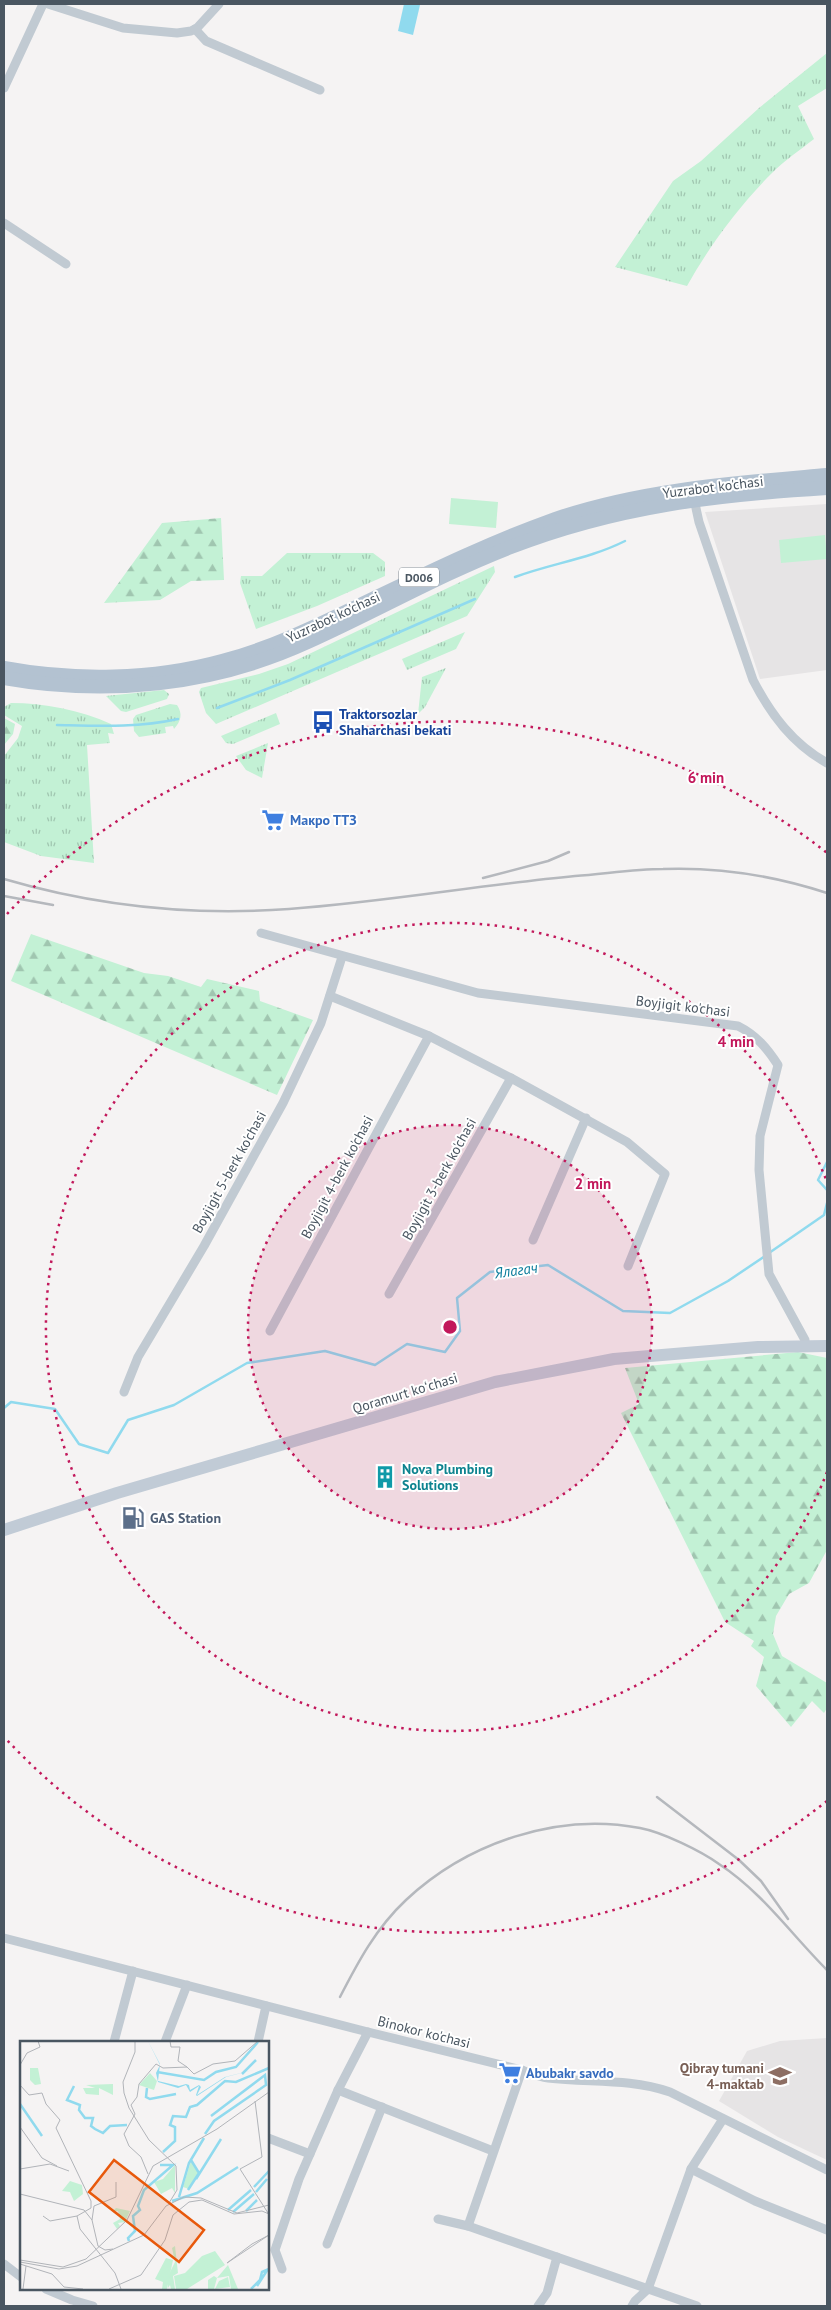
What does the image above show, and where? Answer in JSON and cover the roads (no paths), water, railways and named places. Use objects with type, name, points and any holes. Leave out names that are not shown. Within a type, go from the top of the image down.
[{"type":"main road","name":"Yuzrabot ko'chasi","points":[[4,678],[44,684],[87,686],[179,676],[276,643],[572,514],[630,498],[708,486],[827,475]]},
{"type":"main road","name":"Yuzrabot ko'chasi","points":[[507,543],[649,506],[694,499],[827,488]]},
{"type":"main road","name":"Yuzrabot ko'chasi","points":[[4,668],[79,676],[179,676]]},
{"type":"main road","name":"Qoramurt koʻchasi","points":[[4,1525],[490,1377],[523,1369],[614,1354],[827,1340]]},
{"type":"main road","name":"Qoramurt koʻchasi","points":[[805,1342],[827,1346]]},
{"type":"main road","name":"Qoramurt koʻchasi","points":[[4,1530],[116,1491]]},
{"type":"street","points":[[4,88],[43,4]]},
{"type":"street","points":[[48,4],[122,28],[177,34],[195,29],[203,24],[218,4]]},
{"type":"street","points":[[195,29],[206,41],[320,90]]},
{"type":"street","points":[[4,223],[66,264]]},
{"type":"street","points":[[694,499],[699,522],[754,680],[762,697],[777,720],[796,741],[827,763]]},
{"type":"street","points":[[261,933],[302,942],[342,957]]},
{"type":"street","name":"Boyjigit 5-berk ko'chasi","points":[[124,1392],[138,1357],[204,1246],[282,1103],[322,1023],[342,957]]},
{"type":"street","name":"Boyjigit ko'chasi","points":[[342,957],[478,993],[738,1026],[752,1033],[778,1064],[760,1136],[759,1170],[769,1274],[805,1342]]},
{"type":"street","points":[[330,996],[429,1036],[511,1078],[627,1142],[665,1174],[628,1266]]},
{"type":"street","name":"Boyjigit 4-berk ko'chasi","points":[[270,1331],[429,1036]]},
{"type":"street","name":"Boyjigit 3-berk ko'chasi","points":[[389,1294],[436,1214],[511,1078]]},
{"type":"street","points":[[533,1240],[586,1118]]},
{"type":"street","name":"Binokor ko'chasi","points":[[4,1938],[522,2070],[546,2078],[610,2080],[646,2085],[670,2092],[827,2170]]},
{"type":"street","points":[[114,2041],[133,1971]]},
{"type":"street","points":[[165,2041],[187,1985]]},
{"type":"street","points":[[258,2041],[266,2006]]},
{"type":"street","points":[[282,2269],[275,2250],[299,2179],[338,2090],[368,2032]]},
{"type":"street","points":[[468,2226],[522,2070]]},
{"type":"street","points":[[338,2090],[493,2151]]},
{"type":"street","points":[[327,2244],[382,2107]]},
{"type":"street","points":[[632,2306],[648,2289],[692,2169],[723,2119]]},
{"type":"street","points":[[269,2138],[310,2154]]},
{"type":"street","points":[[692,2169],[755,2201],[827,2230]]},
{"type":"street","points":[[438,2219],[468,2226],[697,2306]]},
{"type":"street","points":[[538,2306],[547,2293],[557,2257]]},
{"type":"street","points":[[4,2264],[20,2276]]},
{"type":"street","points":[[48,2290],[93,2306]]},
{"type":"water","points":[[404,4],[420,5],[413,35],[398,31]]},
{"type":"waterway","points":[[515,577],[584,557],[625,541]]},
{"type":"waterway","points":[[217,708],[290,680],[475,599]]},
{"type":"waterway","points":[[57,725],[133,725],[178,719]]},
{"type":"waterway","name":"Ялагач","points":[[827,1162],[818,1180],[827,1190]]},
{"type":"waterway","name":"Ялагач","points":[[769,1253],[824,1215],[827,1203]]},
{"type":"waterway","name":"Ялагач","points":[[4,1408],[11,1402],[55,1409],[79,1444],[108,1453],[128,1420],[174,1405],[247,1363],[325,1351],[375,1365],[407,1344],[445,1352],[460,1331],[457,1298],[490,1272],[548,1265],[623,1311],[670,1313],[728,1281],[765,1256]]},
{"type":"railway","points":[[483,878],[548,861],[569,852]]},
{"type":"railway","points":[[4,879],[74,896],[109,902],[145,907],[217,911],[253,911],[325,906],[539,880],[652,869],[725,871],[767,877],[827,893]]},
{"type":"railway","points":[[4,896],[53,905]]},
{"type":"railway","points":[[657,1797],[739,1860],[761,1881],[788,1919]]},
{"type":"railway","points":[[340,1997],[361,1958],[386,1922],[406,1900],[430,1880],[457,1862],[485,1848],[515,1837],[577,1824],[609,1824],[649,1830],[702,1853],[735,1875],[763,1900],[827,1970]]},
{"type":"place","name":"Traktorsozlar Shaharchasi bekati","points":[[323,722]]},
{"type":"place","name":"Макро ТТЗ","points":[[273,820]]},
{"type":"place","name":"Nova Plumbing Solutions","points":[[385,1477]]},
{"type":"place","name":"GAS Station","points":[[133,1518]]},
{"type":"place","name":"Abubakr savdo","points":[[510,2073]]},
{"type":"place","name":"Qibray tumani 4-maktab","points":[[780,2076]]}]
